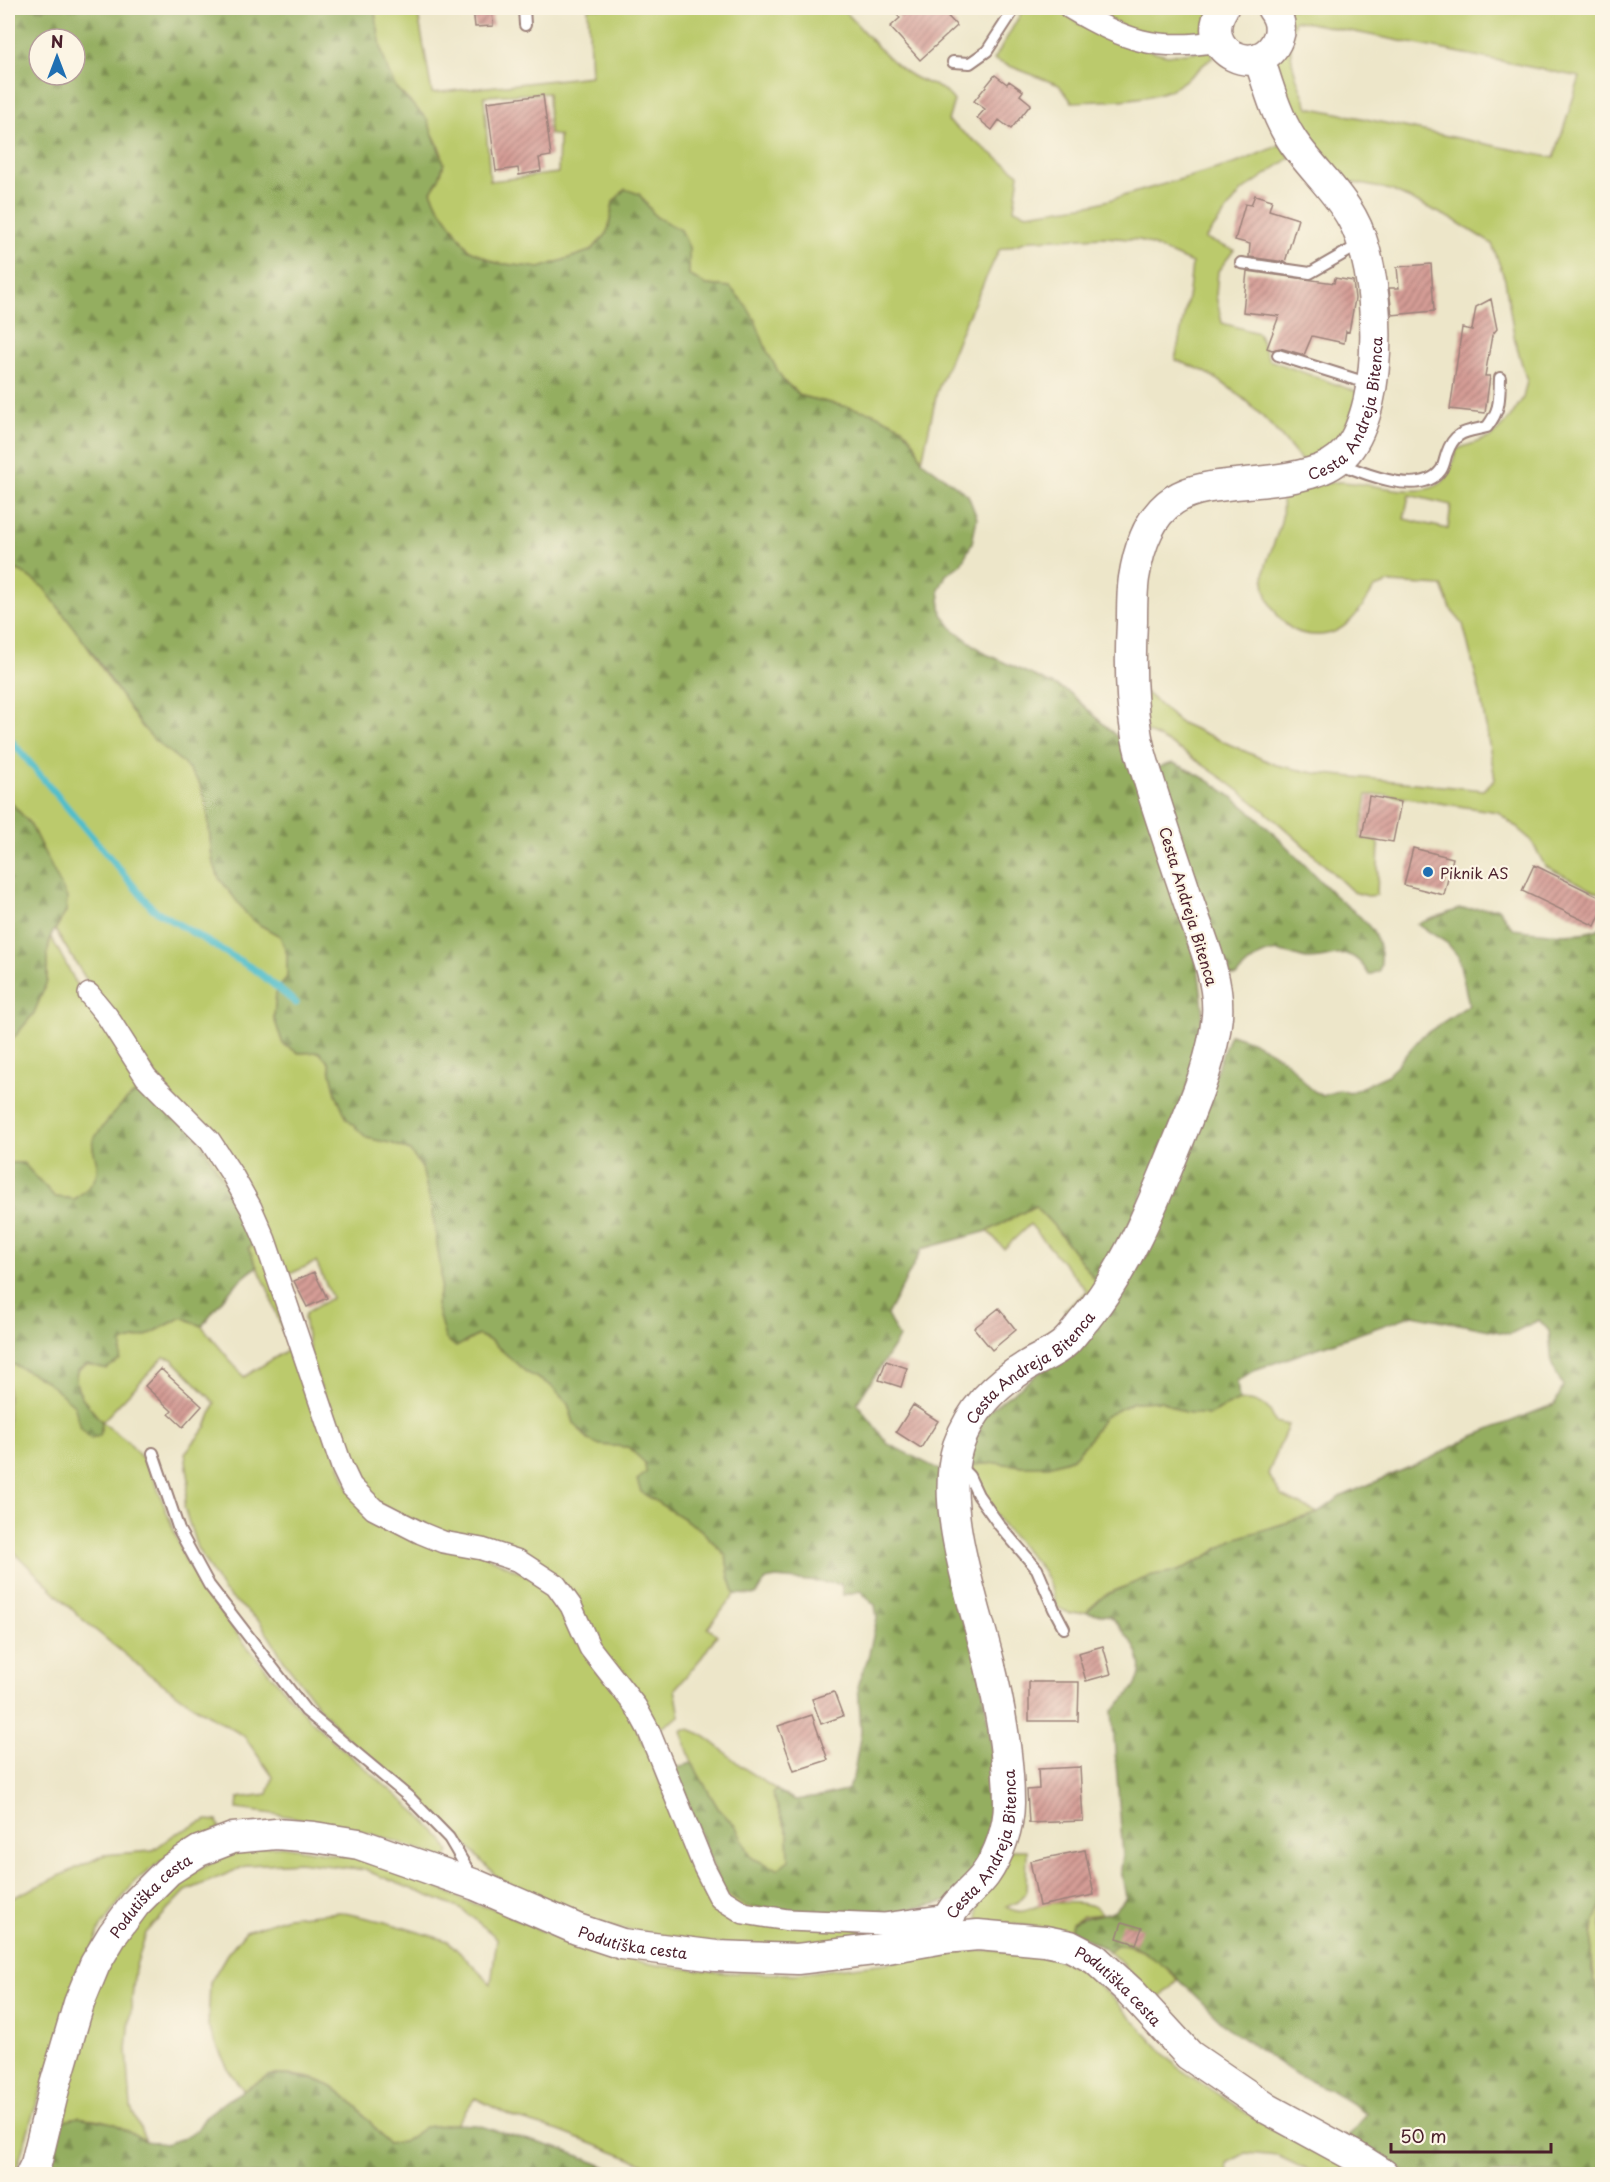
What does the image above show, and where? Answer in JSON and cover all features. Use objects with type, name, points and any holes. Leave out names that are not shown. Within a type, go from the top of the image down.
[{"type":"street","points":[[1070,8],[1100,26],[1135,40],[1167,46],[1219,41]]},
{"type":"street","points":[[1223,8],[1215,26],[1219,41],[1228,54],[1249,60],[1268,53],[1280,34],[1280,24],[1272,8]]},
{"type":"street","name":"Cesta Andreja Bitenca","points":[[946,1927],[986,1873],[1006,1830],[1009,1806],[1003,1732],[990,1665],[960,1553],[953,1496],[954,1462],[959,1445],[972,1413],[997,1386],[1064,1344],[1100,1301],[1129,1254],[1195,1101],[1216,1023],[1217,1000],[1210,967],[1153,796],[1136,733],[1130,672],[1133,581],[1142,540],[1156,514],[1180,496],[1213,485],[1283,481],[1324,469],[1336,462],[1349,449],[1365,419],[1373,385],[1375,311],[1370,269],[1355,221],[1330,185],[1291,138],[1270,92],[1259,58]]},
{"type":"street","points":[[89,994],[107,1016],[146,1077],[210,1141],[251,1208],[265,1240],[342,1467],[351,1486],[374,1509],[421,1533],[443,1542],[482,1549],[519,1561],[556,1585],[571,1606],[590,1648],[636,1707],[648,1729],[704,1868],[720,1898],[744,1913],[788,1920],[946,1927]]},
{"type":"street","name":"Podutiška cesta","points":[[31,2175],[36,2164],[55,2085],[79,2003],[95,1964],[112,1934],[136,1903],[168,1871],[199,1851],[233,1838],[276,1834],[358,1844],[476,1885],[577,1929],[622,1944],[716,1956],[797,1959],[882,1949],[946,1927],[978,1935],[1006,1936],[1070,1946],[1095,1959],[1131,1992],[1189,2055],[1269,2109],[1356,2157],[1383,2175]]},
{"type":"lane","points":[[524,8],[525,25]]},
{"type":"lane","points":[[953,62],[970,63],[987,51],[1015,8]]},
{"type":"lane","points":[[1241,263],[1310,273],[1337,260],[1362,243]]},
{"type":"lane","points":[[1278,355],[1373,385]]},
{"type":"lane","points":[[1336,462],[1372,478],[1401,482],[1429,479],[1441,470],[1454,438],[1461,433],[1487,427],[1494,419],[1498,410],[1500,378]]},
{"type":"lane","points":[[153,1454],[179,1530],[215,1594],[306,1711],[410,1798],[449,1838],[476,1885]]},
{"type":"lane","points":[[954,1462],[969,1476],[978,1495],[1000,1526],[1037,1569],[1064,1628]]},
{"type":"green space","points":[[8,8],[374,8],[388,71],[396,88],[427,119],[444,163],[439,179],[431,191],[438,206],[468,249],[496,263],[540,268],[590,251],[605,236],[609,227],[613,202],[625,189],[639,194],[656,217],[681,230],[689,248],[689,275],[706,285],[730,287],[745,304],[783,380],[801,396],[873,413],[902,427],[914,442],[922,461],[968,495],[977,518],[972,543],[961,564],[946,575],[939,590],[942,614],[953,629],[986,654],[1069,692],[1127,746],[1198,967],[1203,1007],[1199,1050],[1178,1115],[1101,1287],[1053,1225],[1035,1206],[988,1231],[922,1249],[887,1315],[899,1338],[857,1403],[888,1444],[942,1471],[983,1688],[999,1800],[986,1855],[949,1901],[873,1917],[746,1907],[723,1891],[673,1768],[692,1763],[718,1808],[735,1826],[752,1858],[777,1869],[789,1860],[788,1834],[772,1793],[777,1790],[795,1800],[846,1791],[853,1778],[861,1732],[858,1683],[868,1658],[877,1618],[875,1605],[860,1591],[843,1595],[841,1584],[776,1578],[766,1580],[756,1595],[735,1594],[726,1555],[700,1529],[641,1492],[637,1480],[646,1473],[645,1463],[628,1447],[600,1445],[588,1440],[574,1423],[568,1404],[550,1385],[526,1372],[491,1341],[478,1335],[456,1347],[445,1338],[436,1305],[441,1287],[441,1271],[432,1209],[422,1168],[410,1151],[394,1144],[367,1138],[347,1119],[336,1094],[329,1063],[319,1052],[299,1053],[283,1044],[274,1018],[276,993],[287,977],[287,954],[280,936],[248,916],[219,878],[212,858],[207,807],[199,782],[182,762],[154,740],[139,723],[96,658],[44,588],[22,572],[8,566]]},
{"type":"green space","points":[[374,8],[417,8],[432,93],[591,76],[588,8],[842,8],[902,69],[949,95],[954,101],[948,121],[1019,174],[1014,209],[1027,214],[1095,204],[1237,163],[1282,144],[1290,158],[1242,191],[1205,239],[1234,250],[1218,271],[1216,296],[1222,323],[1258,333],[1269,360],[1360,393],[1343,434],[1329,452],[1304,464],[1271,425],[1247,402],[1205,372],[1175,360],[1189,292],[1192,263],[1140,240],[1105,237],[1031,240],[999,250],[960,334],[937,392],[922,461],[914,442],[902,427],[873,413],[801,396],[783,380],[730,287],[706,285],[689,275],[689,248],[681,230],[656,217],[639,194],[613,202],[609,227],[605,236],[590,251],[540,268],[496,263],[468,249],[438,206],[431,191],[443,169],[441,153],[423,119],[391,79],[384,59]],"holes":[[[548,93],[549,134],[559,136],[558,173],[490,181],[484,96]]]},
{"type":"green space","points":[[1024,8],[1056,8],[1085,27],[1121,43],[1167,55],[1211,50],[1213,56],[1184,81],[1164,92],[1131,99],[1072,102],[1059,85],[994,60]]},
{"type":"green space","points":[[1082,8],[1217,8],[1208,36],[1150,38]]},
{"type":"green space","points":[[1283,8],[1602,9],[1602,895],[1545,866],[1531,840],[1498,812],[1387,795],[1367,795],[1360,838],[1379,842],[1377,895],[1368,896],[1353,892],[1245,795],[1162,739],[1146,732],[1142,689],[1179,722],[1276,765],[1314,773],[1483,790],[1495,779],[1480,693],[1463,624],[1452,611],[1442,586],[1390,583],[1374,588],[1352,620],[1336,631],[1317,635],[1300,633],[1286,625],[1269,602],[1264,577],[1282,517],[1282,494],[1337,482],[1413,490],[1428,489],[1440,484],[1451,469],[1457,449],[1491,437],[1510,418],[1523,398],[1527,381],[1515,341],[1505,280],[1492,244],[1454,220],[1391,190],[1335,179],[1295,122],[1269,60]],"holes":[[[1295,20],[1580,77],[1554,158],[1308,107],[1291,55]],[[1409,495],[1451,505],[1448,529],[1404,519]]]},
{"type":"green space","points":[[8,566],[22,572],[44,588],[79,634],[112,684],[168,751],[182,762],[199,782],[207,807],[212,858],[219,878],[260,925],[280,936],[287,954],[287,977],[276,993],[274,1018],[283,1044],[299,1053],[319,1052],[329,1063],[336,1094],[367,1138],[394,1144],[410,1151],[422,1168],[432,1209],[441,1271],[441,1287],[436,1305],[465,1343],[478,1335],[491,1341],[526,1372],[550,1385],[568,1404],[574,1423],[600,1445],[628,1447],[645,1462],[646,1473],[641,1492],[700,1529],[726,1556],[735,1594],[708,1628],[717,1635],[675,1689],[680,1716],[663,1727],[653,1726],[598,1650],[573,1601],[484,1546],[380,1508],[354,1483],[311,1360],[304,1317],[307,1312],[332,1298],[316,1262],[283,1277],[168,1091],[98,998],[55,930],[66,912],[54,873],[30,824],[8,799]]},
{"type":"green space","points":[[1173,763],[1219,787],[1240,803],[1333,894],[1364,921],[1373,932],[1379,946],[1381,961],[1379,971],[1369,975],[1355,958],[1349,955],[1308,959],[1275,951],[1256,958],[1236,976],[1224,975],[1155,768]]},
{"type":"green space","points":[[8,799],[30,824],[67,898],[66,912],[50,937],[47,981],[34,1013],[8,1045]]},
{"type":"green space","points":[[1498,908],[1513,929],[1571,934],[1593,931],[1602,927],[1602,1902],[1592,1931],[1592,1971],[1602,2011],[1602,2174],[1409,2174],[1347,2139],[1367,2113],[1330,2090],[1297,2075],[1229,2029],[1168,1969],[1140,1949],[1130,1945],[1117,1945],[1109,1951],[1070,1930],[1072,1923],[1078,1920],[1112,1912],[1126,1897],[1121,1870],[1123,1855],[1112,1711],[1133,1689],[1140,1676],[1141,1667],[1135,1648],[1110,1616],[1086,1612],[1105,1595],[1153,1575],[1178,1571],[1234,1539],[1318,1513],[1340,1497],[1431,1458],[1471,1437],[1555,1404],[1563,1386],[1552,1365],[1549,1331],[1539,1320],[1510,1334],[1413,1315],[1254,1370],[1237,1381],[1239,1400],[1209,1415],[1184,1412],[1161,1401],[1133,1402],[1104,1417],[1086,1444],[1073,1458],[1049,1466],[997,1463],[972,1465],[967,1450],[982,1416],[1068,1351],[1211,1085],[1230,1034],[1272,1052],[1292,1067],[1308,1086],[1322,1096],[1340,1090],[1349,1093],[1388,1075],[1422,1036],[1469,1005],[1458,956],[1447,943],[1417,924],[1459,909]]},
{"type":"green space","points":[[51,937],[82,998],[149,1087],[126,1101],[93,1140],[97,1164],[96,1175],[84,1192],[75,1199],[55,1197],[23,1163],[8,1163],[8,1045],[34,1013],[47,981],[47,956]]},
{"type":"green space","points":[[149,1087],[189,1123],[260,1241],[248,1248],[257,1267],[220,1302],[202,1326],[182,1317],[146,1336],[123,1342],[120,1360],[106,1369],[87,1364],[77,1371],[79,1392],[102,1422],[100,1436],[90,1438],[81,1428],[74,1405],[46,1381],[15,1365],[8,1364],[8,1163],[23,1163],[55,1197],[75,1199],[91,1184],[96,1175],[97,1164],[93,1140],[111,1116],[132,1095]]},
{"type":"green space","points":[[1035,1206],[1053,1225],[1101,1287],[1069,1319],[1064,1310],[1087,1291],[1030,1224],[1004,1249],[988,1231]]},
{"type":"green space","points":[[260,1241],[349,1490],[549,1586],[627,1705],[696,1865],[861,1930],[862,1941],[795,1947],[733,1946],[609,1927],[500,1880],[450,1828],[354,1745],[323,1712],[287,1665],[260,1622],[223,1591],[197,1548],[184,1507],[189,1481],[185,1453],[206,1427],[215,1403],[172,1359],[164,1357],[102,1422],[79,1392],[77,1371],[123,1342],[146,1336],[183,1317],[202,1326],[244,1377],[289,1349],[267,1287],[248,1248]]},
{"type":"green space","points":[[8,1364],[34,1374],[69,1399],[75,1407],[81,1428],[102,1422],[127,1441],[143,1459],[156,1484],[185,1560],[245,1644],[301,1710],[325,1734],[416,1812],[443,1840],[449,1851],[447,1857],[440,1858],[416,1848],[341,1826],[237,1809],[238,1798],[268,1794],[273,1777],[244,1736],[197,1708],[146,1672],[81,1618],[8,1548]]},
{"type":"green space","points":[[1239,1400],[1252,1401],[1266,1406],[1275,1422],[1288,1425],[1268,1474],[1282,1496],[1318,1513],[1234,1539],[1178,1571],[1153,1575],[1105,1595],[1086,1612],[1070,1614],[1057,1607],[1047,1578],[1040,1567],[1001,1523],[979,1490],[972,1465],[997,1463],[1022,1466],[1073,1458],[1086,1444],[1104,1417],[1133,1402],[1161,1401],[1184,1412],[1209,1415]]},
{"type":"green space","points":[[685,1729],[707,1738],[744,1768],[777,1790],[772,1794],[788,1834],[789,1860],[777,1869],[752,1858],[735,1826],[718,1808],[692,1763],[681,1731]]},
{"type":"green space","points":[[207,1820],[217,1821],[220,1828],[167,1857],[134,1882],[100,1928],[33,2114],[15,2174],[8,2174],[8,1900],[104,1855],[152,1851],[175,1834]]},
{"type":"green space","points":[[282,1846],[368,1860],[404,1873],[471,1903],[498,1910],[580,1949],[661,1966],[727,1973],[795,1974],[887,1963],[939,1952],[990,1950],[1047,1956],[1077,1967],[1108,1993],[1177,2067],[1269,2128],[1321,2152],[1360,2174],[1316,2174],[1278,2156],[1246,2153],[1227,2163],[1228,2174],[670,2174],[559,2131],[515,2118],[475,2098],[456,2124],[425,2127],[403,2142],[388,2144],[357,2107],[334,2088],[320,2081],[305,2077],[273,2075],[262,2079],[244,2091],[229,2071],[208,2027],[210,1983],[227,1954],[246,1931],[287,1917],[340,1912],[385,1922],[448,1941],[491,1984],[497,1938],[463,1910],[365,1870],[299,1862],[248,1865],[186,1891],[146,1933],[135,1969],[127,2049],[131,2108],[146,2141],[103,2121],[82,2118],[56,2122],[85,2006],[124,1934],[186,1876],[227,1855],[254,1848]]},
{"type":"green space","points":[[1012,1850],[1027,1850],[1026,1893],[1018,1902],[1006,1907],[1025,1911],[1047,1904],[1077,1903],[1091,1905],[1102,1914],[1083,1916],[1072,1923],[1070,1930],[979,1921],[977,1911],[982,1892]]},
{"type":"green space","points":[[1602,1902],[1602,2011],[1595,1984],[1592,1942],[1593,1928]]},
{"type":"green space","points":[[1116,1945],[1142,1951],[1165,1967],[1178,1980],[1156,2002],[1109,1951]]},
{"type":"green space","points":[[270,2075],[293,2076],[326,2084],[351,2101],[388,2144],[403,2142],[425,2127],[455,2124],[476,2125],[564,2150],[623,2174],[44,2174],[56,2122],[78,2117],[113,2123],[146,2141],[165,2144],[181,2139],[197,2130],[206,2116],[227,2100]]},
{"type":"building","points":[[473,8],[492,8],[493,26],[475,27]]},
{"type":"building","points":[[890,8],[940,8],[957,26],[920,60],[890,27],[900,18]]},
{"type":"building","points":[[995,75],[1007,84],[1009,81],[1023,91],[1020,95],[1031,104],[1011,129],[999,120],[992,130],[977,118],[985,109],[974,101]]},
{"type":"building","points":[[543,95],[551,156],[539,158],[541,171],[519,175],[518,168],[496,171],[487,102]]},
{"type":"building","points":[[1255,195],[1272,200],[1269,210],[1298,219],[1285,262],[1249,257],[1250,244],[1235,240],[1245,204],[1251,205]]},
{"type":"building","points":[[1431,264],[1434,311],[1392,315],[1389,288],[1399,288],[1397,267]]},
{"type":"building","points":[[1247,271],[1334,283],[1335,278],[1353,281],[1355,299],[1349,332],[1346,331],[1344,343],[1312,336],[1304,355],[1280,348],[1272,350],[1267,348],[1279,316],[1243,312]]},
{"type":"building","points":[[1491,299],[1497,329],[1492,335],[1485,376],[1490,376],[1485,413],[1450,409],[1462,328],[1472,330],[1476,307]]},
{"type":"building","points":[[1369,796],[1401,802],[1393,842],[1362,837]]},
{"type":"building","name":"Piknik AS","points":[[1413,848],[1453,858],[1444,895],[1404,885]]},
{"type":"building","points":[[1534,865],[1602,898],[1602,911],[1595,926],[1522,891]]},
{"type":"building","points":[[314,1272],[327,1298],[307,1307],[294,1281]]},
{"type":"building","points":[[999,1308],[1016,1330],[992,1350],[974,1328]]},
{"type":"building","points":[[886,1361],[907,1368],[901,1387],[879,1380]]},
{"type":"building","points":[[161,1369],[202,1406],[183,1427],[169,1414],[172,1411],[145,1386]]},
{"type":"building","points":[[913,1405],[938,1421],[921,1448],[896,1432]]},
{"type":"building","points":[[1103,1646],[1111,1674],[1086,1681],[1078,1653]]},
{"type":"building","points":[[1029,1682],[1079,1682],[1078,1721],[1029,1721]]},
{"type":"building","points":[[834,1692],[843,1716],[821,1724],[812,1699]]},
{"type":"building","points":[[812,1715],[828,1760],[794,1771],[778,1726]]},
{"type":"building","points":[[1080,1767],[1083,1821],[1029,1823],[1027,1790],[1039,1789],[1038,1769]]},
{"type":"building","points":[[1085,1850],[1094,1895],[1039,1906],[1030,1861]]},
{"type":"building","points":[[1122,1922],[1142,1928],[1136,1944],[1117,1938]]},
{"type":"waterway","points":[[8,737],[153,909],[257,971],[296,1003]]},
{"type":"place","name":"Piknik AS","points":[[1428,872]]}]
